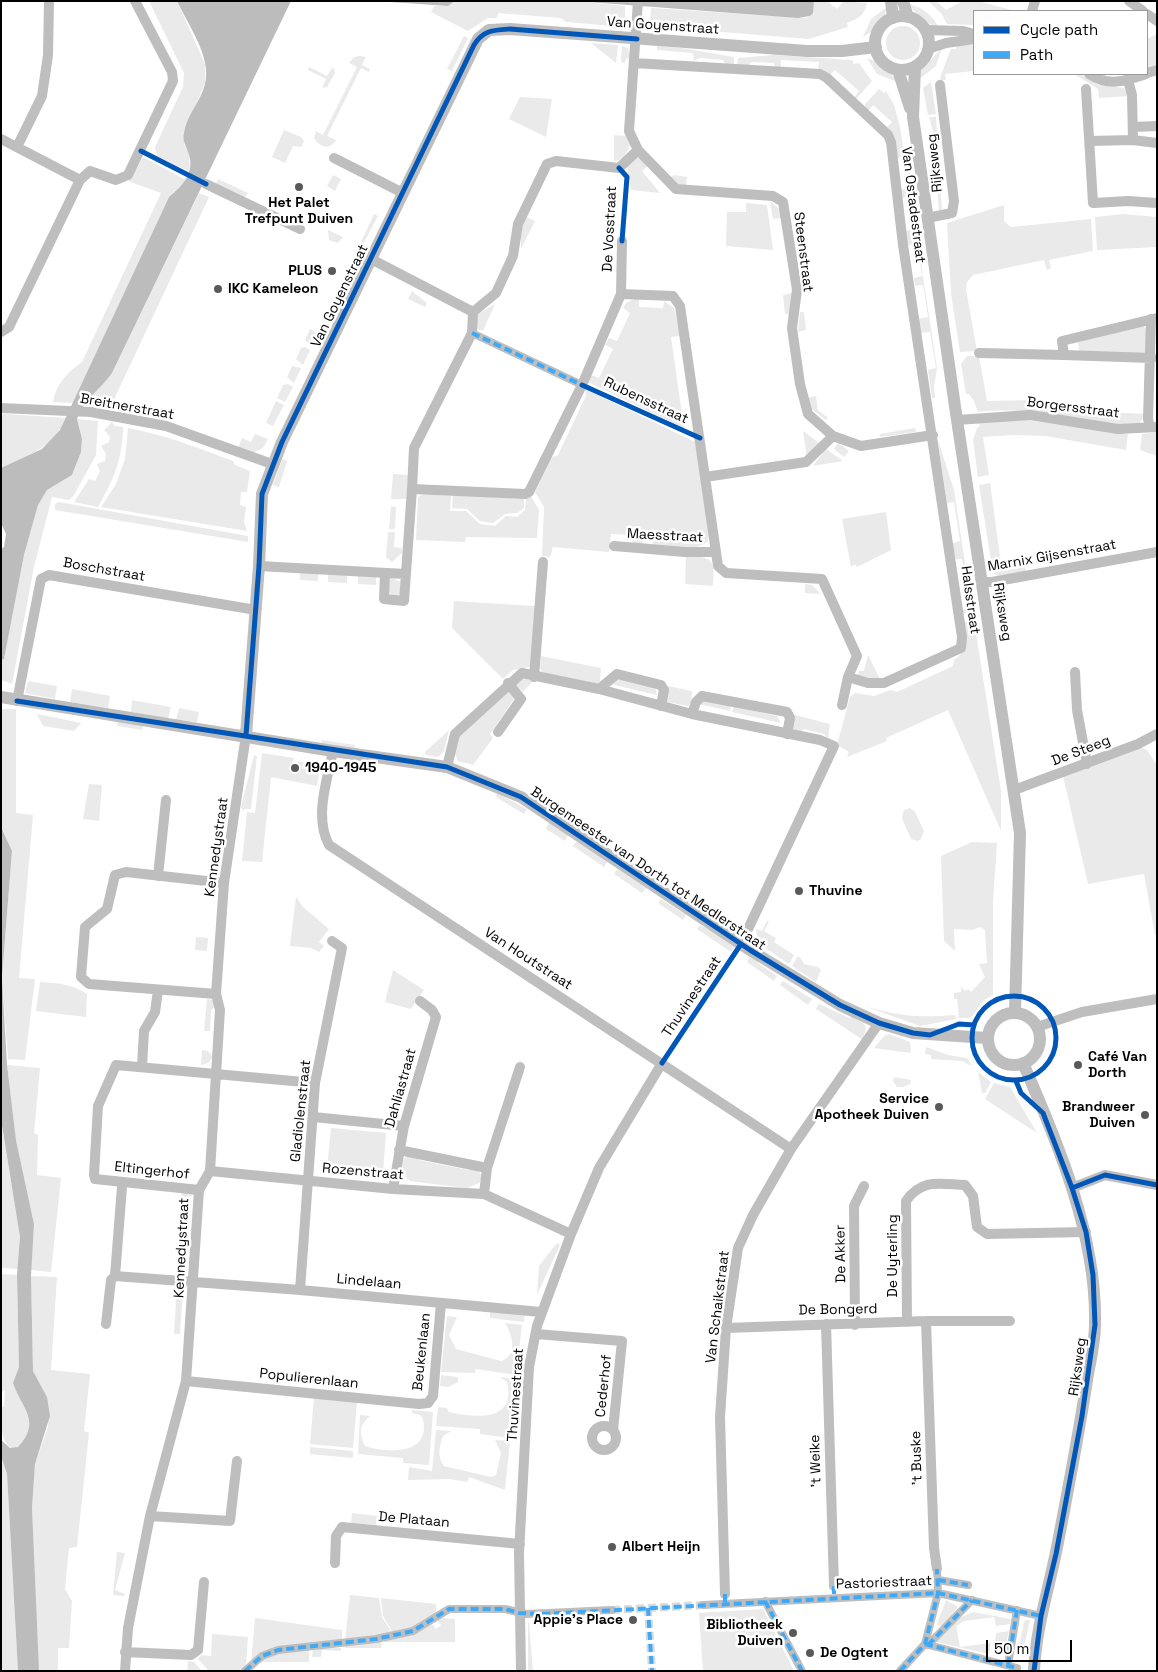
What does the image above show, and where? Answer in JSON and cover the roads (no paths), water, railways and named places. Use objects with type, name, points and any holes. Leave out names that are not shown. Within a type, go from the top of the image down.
[{"type":"street","points":[[17,147],[42,96],[48,55],[49,1]]},
{"type":"street","points":[[1,332],[9,327],[80,180],[90,171],[116,180],[128,175],[173,81],[172,72],[135,1]]},
{"type":"street","name":"Steenstraat","points":[[638,1],[637,39],[629,131],[638,150],[676,189],[772,196],[783,202],[797,290],[792,328],[800,384],[808,414],[833,436],[860,446],[933,435]]},
{"type":"street","points":[[891,1],[893,18]]},
{"type":"street","points":[[903,1],[908,17]]},
{"type":"street","points":[[1129,1],[1142,10]]},
{"type":"street","points":[[908,17],[921,24],[926,30],[928,49],[923,59],[914,67],[898,70],[885,64],[876,48],[879,30],[893,18],[908,17]]},
{"type":"street","name":"Van Goyenstraat","points":[[246,735],[259,566],[262,494],[272,464],[478,39],[489,30],[510,29],[807,51],[842,51],[876,48]]},
{"type":"street","points":[[926,30],[963,31],[973,34]]},
{"type":"street","points":[[928,49],[973,39]]},
{"type":"street","name":"Van Ostadestraat","points":[[634,62],[820,74],[827,78],[888,135],[891,142],[904,244],[933,435]]},
{"type":"street","name":"Rijksweg","points":[[914,67],[914,117],[957,420],[1020,833],[1015,1012]]},
{"type":"street","name":"Rijksweg","points":[[898,70],[914,117]]},
{"type":"street","points":[[1092,75],[1106,82],[1128,80],[1143,75]]},
{"type":"street","points":[[1128,80],[1132,96],[1133,140]]},
{"type":"street","name":"Rijksweg","points":[[928,218],[952,213],[954,202],[940,85]]},
{"type":"street","points":[[1086,89],[1092,202],[1128,201],[1157,203]]},
{"type":"street","points":[[1133,127],[1157,126]]},
{"type":"street","points":[[1,139],[80,180]]},
{"type":"street","points":[[1090,140],[1133,140],[1157,143]]},
{"type":"street","points":[[385,574],[384,599],[404,601],[414,448],[472,333],[473,312],[496,294],[513,256],[518,224],[547,164],[556,161],[619,168],[638,150]]},
{"type":"street","points":[[334,158],[403,193]]},
{"type":"street","points":[[206,184],[300,229]]},
{"type":"street","name":"De Vosstraat","points":[[621,294],[622,241]]},
{"type":"street","points":[[371,258],[473,312]]},
{"type":"street","name":"Rubensstraat","points":[[412,488],[525,494],[536,480],[582,385],[621,294],[673,296],[680,306],[718,566],[726,573],[822,578],[857,656],[848,677],[842,705]]},
{"type":"street","points":[[1064,355],[1062,341],[1154,319],[1148,420],[1153,427]]},
{"type":"street","points":[[472,333],[582,385]]},
{"type":"street","points":[[979,353],[1152,358]]},
{"type":"street","name":"Breitnerstraat","points":[[1,408],[60,409],[91,412],[166,426],[272,464]]},
{"type":"street","name":"Borgersstraat","points":[[957,420],[1030,415],[1118,429],[1153,427]]},
{"type":"street","name":"Halsstraat","points":[[848,677],[868,683],[884,683],[961,648],[962,637],[933,435]]},
{"type":"street","points":[[705,477],[806,462],[833,436]]},
{"type":"street","name":"Maesstraat","points":[[614,546],[685,552],[715,552]]},
{"type":"street","name":"Marnix Gijsenstraat","points":[[982,582],[992,582],[1157,552]]},
{"type":"street","points":[[534,677],[543,562]]},
{"type":"street","points":[[259,566],[405,574]]},
{"type":"street","name":"Boschstraat","points":[[17,701],[41,578],[49,575],[256,610]]},
{"type":"street","points":[[1075,672],[1077,710],[1087,764]]},
{"type":"street","points":[[447,767],[454,734],[508,683],[522,673],[599,689],[692,714],[820,740],[834,746],[741,944]]},
{"type":"street","points":[[599,689],[617,674],[661,685],[664,690],[661,706]]},
{"type":"street","points":[[498,732],[521,699],[508,683]]},
{"type":"street","points":[[692,714],[696,702],[702,696],[787,712],[790,718],[786,734]]},
{"type":"street","name":"Burgemeester van Dorth tot Medlerstraat","points":[[1,697],[17,701],[246,735],[333,751],[447,767],[521,797],[741,944],[840,1005],[879,1023],[913,1033],[987,1038]]},
{"type":"street","name":"De Steeg","points":[[1014,790],[1087,764],[1138,744],[1157,734]]},
{"type":"street","name":"Kennedystraat","points":[[125,1671],[125,1652],[150,1516],[186,1381],[199,1190],[210,1171],[220,1010],[216,994],[224,883],[246,735]]},
{"type":"street","name":"Van Houtstraat","points":[[333,751],[321,819],[323,834],[329,845],[791,1149]]},
{"type":"street","points":[[158,876],[166,800]]},
{"type":"street","points":[[216,994],[89,984],[81,977],[85,927],[107,909],[115,875],[126,872],[224,883]]},
{"type":"street","name":"Gladiolenstraat","points":[[300,1290],[315,1083],[342,948],[332,941]]},
{"type":"street","points":[[142,1067],[144,1031],[155,1012],[158,990]]},
{"type":"street","points":[[1037,1027],[1082,1012],[1157,999]]},
{"type":"street","name":"Dahliastraat","points":[[393,1189],[404,1126],[436,1017],[432,1010],[420,1001]]},
{"type":"street","points":[[1015,1012],[1030,1018],[1037,1027],[1040,1034],[1037,1050],[1030,1059],[1023,1063],[1009,1064],[992,1054],[987,1038],[994,1020],[1003,1014],[1015,1012]]},
{"type":"street","name":"Van Schaikstraat","points":[[725,1599],[720,1417],[726,1328],[738,1248],[753,1215],[791,1149],[879,1023]]},
{"type":"street","name":"Thuvinestraat","points":[[521,1671],[519,1614],[520,1544],[529,1367],[541,1312],[599,1168],[662,1063]]},
{"type":"street","name":"Rijksweg","points":[[1023,1063],[1072,1188],[1086,1232],[1093,1274],[1095,1325],[1070,1480],[1056,1554],[1041,1616],[1034,1671]]},
{"type":"street","name":"Eltingerhof","points":[[199,1190],[95,1179],[98,1106],[116,1065],[315,1083]]},
{"type":"street","points":[[484,1194],[487,1168],[520,1067]]},
{"type":"street","points":[[313,1117],[404,1126]]},
{"type":"street","name":"Rozenstraat","points":[[399,1150],[487,1168]]},
{"type":"street","name":"Rozenstraat","points":[[210,1171],[393,1189],[484,1194],[571,1234]]},
{"type":"street","points":[[1072,1188],[1105,1175],[1157,1185]]},
{"type":"street","name":"De Uyterling","points":[[907,1322],[906,1201],[914,1190],[927,1184],[965,1185],[973,1196],[977,1227],[987,1234],[1086,1232]]},
{"type":"street","name":"De Akker","points":[[855,1324],[854,1206],[864,1186]]},
{"type":"street","name":"Eltingerhof","points":[[106,1324],[111,1280],[115,1276],[122,1187]]},
{"type":"street","points":[[115,1276],[194,1281]]},
{"type":"street","name":"Lindelaan","points":[[194,1281],[541,1312]]},
{"type":"street","name":"Beukenlaan","points":[[428,1403],[433,1396],[442,1303]]},
{"type":"street","name":"De Bongerd","points":[[726,1328],[926,1321],[1010,1321]]},
{"type":"street","name":"'t Buske","points":[[926,1321],[934,1548],[938,1580],[938,1593],[926,1645]]},
{"type":"street","name":"'t Weike","points":[[826,1324],[834,1597]]},
{"type":"street","name":"Cederhof","points":[[536,1334],[622,1341],[613,1430]]},
{"type":"street","name":"Populierenlaan","points":[[186,1381],[410,1403],[428,1403]]},
{"type":"street","points":[[150,1516],[230,1521],[237,1461]]},
{"type":"street","name":"De Plataan","points":[[335,1563],[336,1536],[342,1527],[520,1544]]},
{"type":"street","points":[[938,1580],[968,1585]]},
{"type":"street","points":[[125,1652],[191,1655],[198,1650],[204,1582]]},
{"type":"street","name":"Pastoriestraat","points":[[703,1605],[725,1599],[765,1601],[938,1593],[1041,1616]]},
{"type":"street","points":[[900,1671],[972,1600]]},
{"type":"street","points":[[765,1601],[802,1671]]},
{"type":"street","points":[[245,1671],[262,1656],[278,1650],[376,1639],[413,1631],[432,1622],[449,1609],[505,1609],[519,1614],[612,1610]]},
{"type":"street","points":[[1008,1665],[1017,1610]]},
{"type":"street","points":[[926,1645],[1017,1668]]},
{"type":"tunnel","points":[[612,1610],[703,1605]]},
{"type":"tunnel","points":[[648,1608],[652,1671]]},
{"type":"place","name":"Het Palet Trefpunt Duiven","points":[[299,187]]},
{"type":"place","name":"PLUS","points":[[332,271]]},
{"type":"place","name":"IKC Kameleon","points":[[218,289]]},
{"type":"place","name":"1940-1945","points":[[295,768]]},
{"type":"place","name":"Thuvine","points":[[799,891]]},
{"type":"place","name":"Café Van Dorth","points":[[1078,1065]]},
{"type":"place","name":"Service Apotheek Duiven","points":[[939,1107]]},
{"type":"place","name":"Brandweer Duiven","points":[[1145,1115]]},
{"type":"place","name":"Albert Heijn","points":[[612,1547]]},
{"type":"place","name":"Appie's Place","points":[[633,1620]]},
{"type":"place","name":"Bibliotheek Duiven","points":[[793,1633]]},
{"type":"place","name":"De Ogtent","points":[[810,1653]]}]
